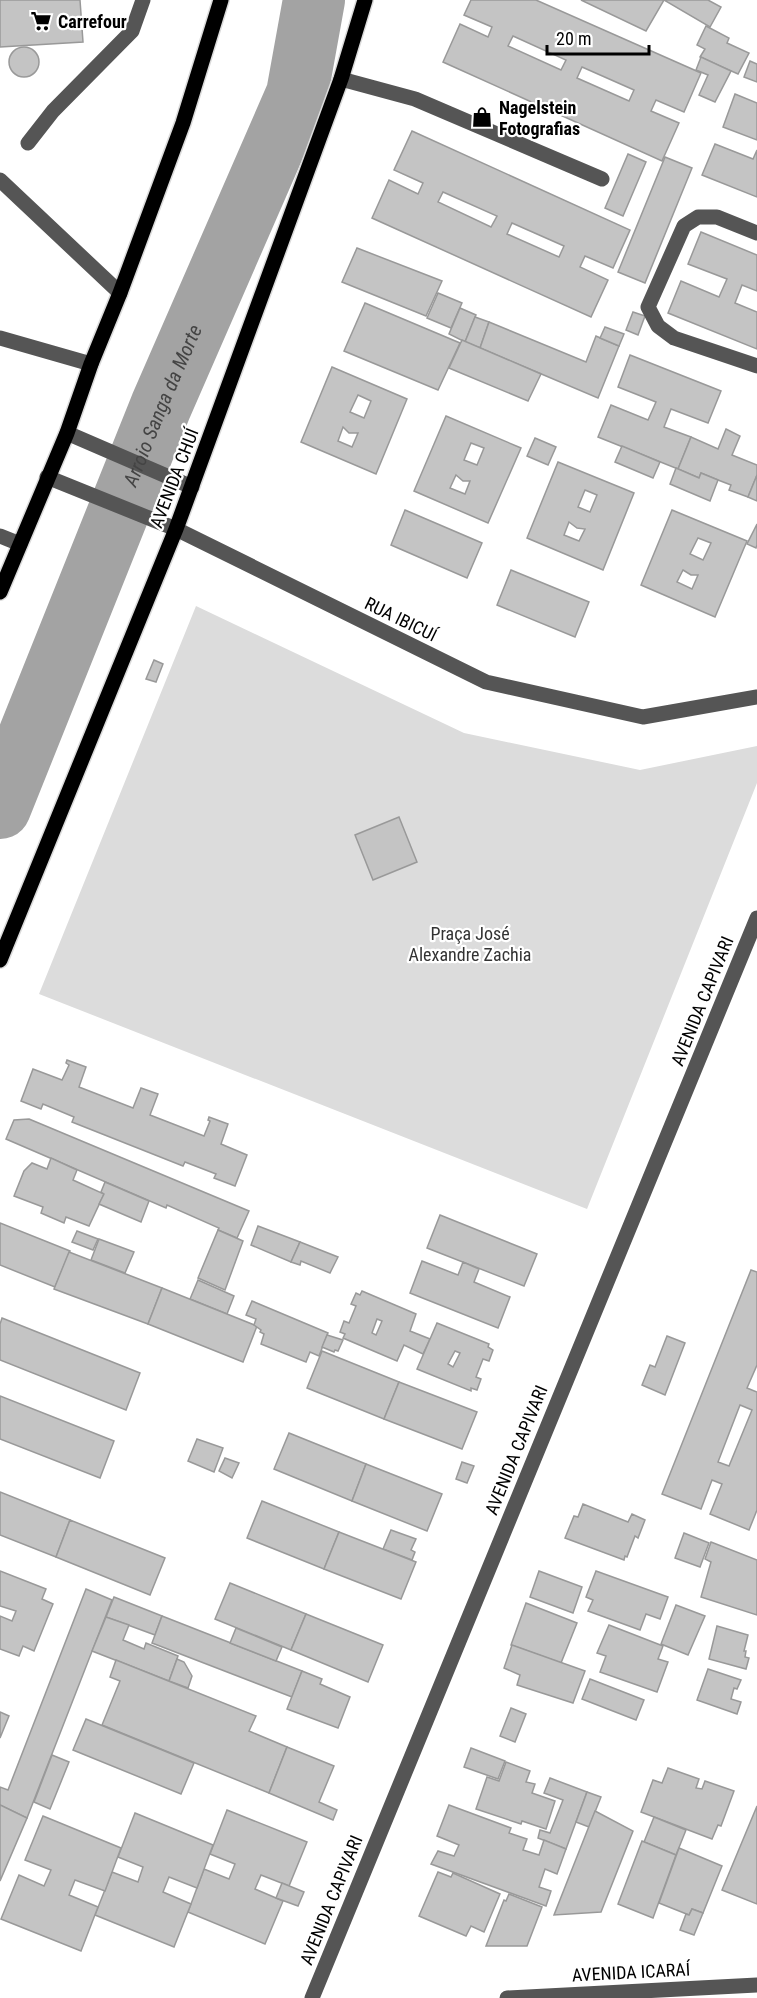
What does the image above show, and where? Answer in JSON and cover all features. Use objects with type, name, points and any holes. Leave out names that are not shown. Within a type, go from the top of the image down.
[{"type":"main road","points":[[0,592],[67,433],[91,364],[120,292],[183,123],[221,0]]},
{"type":"main road","name":"AVENIDA CHUÍ","points":[[0,960],[176,529],[341,79],[366,1]]},
{"type":"street","points":[[28,143],[52,111],[132,31],[143,0]]},
{"type":"street","points":[[341,79],[415,99],[602,179]]},
{"type":"street","points":[[0,180],[120,292]]},
{"type":"street","points":[[757,233],[717,217],[698,217],[684,226],[648,307],[658,326],[674,338],[757,366]]},
{"type":"street","points":[[0,338],[91,364]]},
{"type":"street","points":[[67,433],[192,487]]},
{"type":"street","name":"RUA IBICUÍ","points":[[47,477],[176,529],[486,682],[642,717],[757,697]]},
{"type":"street","points":[[0,536],[20,544]]},
{"type":"street","name":"AVENIDA CAPIVARI","points":[[312,1998],[757,918]]},
{"type":"street","name":"AVENIDA ICARAÍ","points":[[507,1998],[757,1986]]},
{"type":"green space","name":"Praça José Alexandre Zachia","points":[[196,606],[464,733],[640,770],[757,746],[757,783],[587,1209],[39,994]]},
{"type":"building","name":"Carrefour","points":[[0,0],[80,0],[83,42],[0,47]]},
{"type":"building","points":[[471,0],[536,0],[701,73],[684,112],[656,100],[651,111],[679,123],[662,161],[443,62],[460,24],[488,37],[492,27],[464,15]],"holes":[[[513,36],[566,60],[561,70],[508,46]],[[582,67],[634,90],[629,101],[577,78]]]},
{"type":"building","points":[[581,0],[664,0],[646,31]]},
{"type":"building","points":[[664,0],[708,0],[721,7],[710,27]]},
{"type":"building","points":[[706,26],[729,38],[727,43],[749,53],[738,74],[700,57],[705,49],[697,45]]},
{"type":"building","points":[[24,47],[35,51],[39,62],[35,73],[24,77],[13,73],[9,62],[13,51]]},
{"type":"building","points":[[701,57],[731,71],[715,102],[699,95],[708,75],[696,70]]},
{"type":"building","points":[[750,61],[757,64],[757,82],[744,77]]},
{"type":"building","points":[[735,94],[757,103],[757,140],[723,127]]},
{"type":"building","points":[[412,131],[630,230],[613,268],[585,256],[580,267],[608,280],[591,317],[372,218],[389,180],[418,194],[423,183],[394,170]],"holes":[[[443,192],[497,216],[491,227],[438,202]],[[512,223],[564,246],[559,257],[507,234]]]},
{"type":"building","points":[[715,144],[753,159],[757,150],[757,197],[702,175]]},
{"type":"building","points":[[628,154],[646,162],[623,216],[605,208]]},
{"type":"building","points":[[665,157],[692,168],[645,283],[618,272]]},
{"type":"building","points":[[701,232],[757,255],[757,291],[742,285],[735,303],[757,312],[757,349],[668,313],[681,281],[719,297],[727,279],[688,264]]},
{"type":"building","points":[[357,248],[442,281],[426,316],[342,282]]},
{"type":"building","points":[[438,293],[462,303],[451,328],[427,318]]},
{"type":"building","points":[[365,303],[460,343],[438,390],[344,351]]},
{"type":"building","points":[[460,308],[476,315],[465,342],[449,334]]},
{"type":"building","points":[[633,312],[645,316],[638,335],[626,330]]},
{"type":"building","points":[[475,317],[489,322],[480,348],[465,342]]},
{"type":"building","points":[[489,322],[586,362],[596,336],[619,346],[598,398],[480,348]]},
{"type":"building","points":[[605,327],[624,334],[619,346],[600,338]]},
{"type":"building","points":[[462,340],[541,374],[528,401],[449,368]]},
{"type":"building","points":[[630,355],[721,391],[708,423],[671,409],[664,427],[691,437],[678,469],[598,437],[611,405],[648,420],[656,402],[618,387]]},
{"type":"building","points":[[332,367],[407,399],[376,474],[301,442]],"holes":[[[358,395],[371,401],[364,418],[350,412]],[[343,427],[349,433],[358,433],[352,447],[338,441]]]},
{"type":"building","points":[[446,416],[521,448],[488,523],[414,491]],"holes":[[[471,443],[484,448],[477,465],[464,460]],[[456,475],[463,481],[470,481],[465,494],[450,488]]]},
{"type":"building","points":[[726,429],[740,436],[732,455],[757,465],[757,475],[748,497],[729,490],[731,485],[701,473],[699,478],[678,469],[691,437],[718,449]]},
{"type":"building","points":[[535,438],[556,447],[548,465],[527,456]]},
{"type":"building","points":[[622,446],[660,462],[653,478],[615,462]]},
{"type":"building","points":[[558,462],[634,493],[603,570],[527,538]],"holes":[[[585,490],[597,495],[590,512],[578,507]],[[569,522],[577,528],[585,529],[579,541],[564,535]]]},
{"type":"building","points":[[676,468],[699,478],[701,473],[718,480],[710,501],[670,484]]},
{"type":"building","points":[[757,475],[757,501],[748,497]]},
{"type":"building","points":[[405,510],[482,543],[467,578],[391,545]]},
{"type":"building","points":[[672,510],[747,541],[715,617],[641,585]],"holes":[[[698,538],[711,543],[703,560],[690,554]],[[683,570],[691,575],[698,575],[692,589],[677,582]]]},
{"type":"building","points":[[757,524],[757,545],[756,548],[747,544]]},
{"type":"building","points":[[511,570],[589,602],[575,637],[497,605]]},
{"type":"building","points":[[154,660],[163,664],[156,682],[146,679]]},
{"type":"building","points":[[399,817],[417,862],[373,880],[355,835]]},
{"type":"building","points":[[67,1060],[86,1067],[79,1087],[133,1108],[141,1088],[158,1094],[150,1115],[204,1136],[210,1121],[209,1117],[228,1124],[221,1144],[247,1155],[235,1186],[214,1178],[216,1174],[185,1162],[183,1166],[72,1122],[74,1117],[43,1104],[41,1109],[21,1101],[33,1069],[62,1080],[69,1065],[66,1063]]},
{"type":"building","points":[[29,1119],[249,1211],[237,1238],[167,1205],[166,1208],[6,1139],[14,1120]]},
{"type":"building","points":[[51,1158],[77,1170],[73,1180],[104,1194],[89,1226],[66,1217],[64,1223],[41,1213],[43,1207],[14,1196],[24,1171],[32,1163],[47,1169]]},
{"type":"building","points":[[105,1182],[149,1201],[141,1222],[99,1204],[104,1194],[101,1192]]},
{"type":"building","points":[[440,1215],[537,1254],[524,1286],[427,1248]]},
{"type":"building","points":[[0,1223],[70,1251],[55,1287],[0,1265]]},
{"type":"building","points":[[258,1226],[300,1242],[291,1262],[251,1245]]},
{"type":"building","points":[[218,1230],[243,1241],[225,1290],[198,1278]]},
{"type":"building","points":[[77,1231],[98,1239],[93,1250],[72,1242]]},
{"type":"building","points":[[99,1239],[134,1252],[125,1273],[91,1260]]},
{"type":"building","points":[[300,1242],[338,1257],[330,1273],[301,1261],[300,1265],[291,1262]]},
{"type":"building","points":[[69,1252],[162,1288],[148,1324],[54,1289]]},
{"type":"building","points":[[422,1261],[458,1275],[463,1262],[479,1269],[474,1282],[510,1297],[498,1328],[410,1293]]},
{"type":"building","points":[[751,1270],[757,1272],[757,1365],[747,1388],[757,1392],[757,1510],[749,1530],[710,1514],[722,1484],[712,1480],[701,1509],[662,1494]],"holes":[[[740,1405],[752,1410],[729,1466],[718,1462]]]},
{"type":"building","points":[[198,1280],[234,1296],[227,1314],[190,1299]]},
{"type":"building","points":[[162,1288],[257,1326],[243,1362],[148,1324]]},
{"type":"building","points":[[362,1291],[416,1314],[410,1331],[430,1339],[423,1354],[404,1345],[397,1361],[343,1338],[345,1334],[340,1332],[344,1321],[349,1323],[356,1306],[351,1304],[356,1293],[360,1295]],"holes":[[[377,1319],[382,1321],[376,1335],[372,1333]]]},
{"type":"building","points":[[252,1301],[328,1333],[319,1356],[310,1352],[306,1362],[261,1344],[264,1334],[254,1325],[256,1319],[246,1315]]},
{"type":"building","points":[[2,1318],[140,1373],[126,1410],[0,1360]]},
{"type":"building","points":[[437,1323],[489,1344],[488,1347],[493,1350],[489,1361],[483,1359],[476,1377],[481,1379],[477,1390],[471,1388],[471,1391],[417,1369]],"holes":[[[455,1351],[460,1353],[453,1367],[448,1364]]]},
{"type":"building","points":[[327,1335],[343,1340],[338,1351],[334,1352],[322,1347]]},
{"type":"building","points":[[667,1336],[685,1343],[665,1395],[642,1385],[650,1365],[655,1367]]},
{"type":"building","points":[[322,1351],[399,1382],[384,1419],[307,1388]]},
{"type":"building","points":[[399,1382],[477,1412],[462,1449],[384,1419]]},
{"type":"building","points":[[0,1396],[114,1441],[100,1478],[0,1439]]},
{"type":"building","points":[[289,1433],[366,1464],[352,1501],[274,1469]]},
{"type":"building","points":[[197,1439],[223,1448],[214,1472],[188,1461]]},
{"type":"building","points":[[225,1458],[239,1463],[232,1478],[219,1471]]},
{"type":"building","points":[[462,1462],[474,1466],[467,1483],[456,1479]]},
{"type":"building","points":[[366,1464],[442,1494],[427,1531],[352,1501]]},
{"type":"building","points":[[0,1492],[70,1520],[56,1557],[0,1535]]},
{"type":"building","points":[[262,1501],[339,1532],[324,1569],[247,1538]]},
{"type":"building","points":[[583,1504],[628,1522],[632,1514],[645,1520],[638,1538],[635,1536],[624,1560],[565,1538],[574,1516],[578,1517]]},
{"type":"building","points":[[70,1520],[165,1558],[150,1595],[56,1557]]},
{"type":"building","points":[[391,1530],[416,1539],[411,1550],[415,1552],[412,1560],[383,1549]]},
{"type":"building","points":[[339,1532],[416,1562],[401,1599],[324,1569]]},
{"type":"building","points":[[684,1533],[709,1543],[700,1567],[675,1558]]},
{"type":"building","points":[[711,1542],[757,1560],[757,1615],[701,1597],[711,1562],[705,1559]]},
{"type":"building","points":[[0,1571],[46,1589],[42,1599],[53,1604],[34,1651],[23,1646],[19,1656],[0,1649],[0,1616],[12,1621],[16,1611],[0,1606]]},
{"type":"building","points":[[539,1571],[582,1587],[573,1613],[530,1597]]},
{"type":"building","points":[[596,1571],[668,1597],[660,1619],[646,1614],[640,1630],[588,1611],[593,1600],[586,1597]]},
{"type":"building","points":[[230,1583],[306,1614],[291,1650],[215,1619]]},
{"type":"building","points":[[86,1589],[112,1600],[27,1818],[0,1805],[0,1787],[8,1790]]},
{"type":"building","points":[[114,1597],[162,1616],[155,1635],[106,1617]]},
{"type":"building","points":[[526,1603],[577,1623],[561,1663],[511,1645]]},
{"type":"building","points":[[676,1605],[705,1616],[688,1655],[661,1644]]},
{"type":"building","points":[[306,1614],[383,1645],[368,1682],[291,1650]]},
{"type":"building","points":[[162,1616],[302,1671],[292,1697],[152,1643]]},
{"type":"building","points":[[106,1617],[129,1625],[123,1640],[144,1649],[146,1643],[178,1656],[169,1681],[92,1651]]},
{"type":"building","points":[[609,1625],[663,1646],[658,1659],[668,1662],[657,1692],[600,1672],[606,1656],[597,1653]]},
{"type":"building","points":[[717,1626],[748,1635],[744,1651],[746,1651],[745,1657],[749,1658],[746,1669],[709,1659]]},
{"type":"building","points":[[236,1628],[282,1647],[276,1661],[230,1643]]},
{"type":"building","points":[[512,1645],[585,1671],[573,1703],[517,1685],[520,1675],[504,1668]]},
{"type":"building","points":[[177,1659],[184,1662],[192,1676],[188,1688],[169,1681]]},
{"type":"building","points":[[116,1660],[256,1716],[249,1731],[287,1747],[269,1793],[102,1725],[120,1681],[110,1677]]},
{"type":"building","points":[[708,1669],[741,1680],[737,1689],[734,1688],[731,1699],[741,1702],[737,1714],[697,1700]]},
{"type":"building","points":[[302,1671],[322,1679],[320,1684],[350,1697],[338,1728],[287,1709]]},
{"type":"building","points":[[590,1679],[644,1700],[636,1720],[582,1699]]},
{"type":"building","points":[[511,1708],[526,1714],[515,1742],[500,1736]]},
{"type":"building","points":[[0,1712],[9,1716],[0,1738]]},
{"type":"building","points":[[86,1719],[194,1763],[181,1794],[73,1750]]},
{"type":"building","points":[[287,1747],[334,1766],[319,1802],[337,1810],[333,1820],[269,1793]]},
{"type":"building","points":[[471,1748],[505,1761],[498,1779],[464,1767]]},
{"type":"building","points":[[52,1755],[69,1762],[50,1809],[34,1802]]},
{"type":"building","points":[[506,1762],[530,1771],[526,1782],[535,1784],[532,1793],[555,1801],[546,1829],[522,1821],[521,1824],[476,1809],[487,1777],[499,1781]]},
{"type":"building","points":[[668,1768],[699,1779],[696,1788],[702,1789],[705,1781],[734,1791],[721,1826],[718,1825],[712,1839],[641,1812],[653,1780],[662,1783]]},
{"type":"building","points":[[550,1778],[587,1792],[566,1849],[538,1838],[540,1830],[550,1833],[563,1800],[544,1793]]},
{"type":"building","points":[[587,1792],[601,1797],[589,1827],[576,1822]]},
{"type":"building","points":[[0,1805],[27,1818],[0,1881]]},
{"type":"building","points":[[449,1805],[511,1828],[509,1833],[527,1839],[523,1850],[539,1855],[544,1840],[566,1849],[557,1874],[545,1869],[539,1887],[551,1891],[546,1906],[431,1864],[438,1851],[454,1856],[459,1845],[437,1836]]},
{"type":"building","points":[[757,1806],[757,1904],[722,1890]]},
{"type":"building","points":[[227,1810],[307,1842],[289,1886],[261,1875],[255,1889],[283,1901],[265,1944],[188,1912],[204,1869],[229,1879],[235,1864],[210,1854]]},
{"type":"building","points":[[595,1811],[633,1831],[601,1912],[554,1915]]},
{"type":"building","points":[[135,1813],[213,1845],[197,1888],[169,1877],[163,1892],[191,1904],[174,1947],[95,1915],[112,1872],[138,1882],[143,1867],[118,1857]]},
{"type":"building","points":[[43,1816],[121,1848],[105,1891],[75,1880],[69,1895],[98,1907],[81,1951],[1,1919],[19,1875],[44,1886],[51,1870],[25,1860]]},
{"type":"building","points":[[654,1817],[686,1830],[676,1855],[644,1842]]},
{"type":"building","points":[[642,1841],[676,1855],[653,1918],[618,1904]]},
{"type":"building","points":[[679,1848],[722,1866],[703,1913],[692,1909],[689,1915],[659,1903]]},
{"type":"building","points":[[438,1872],[451,1877],[453,1873],[500,1894],[484,1932],[471,1926],[466,1936],[419,1916]]},
{"type":"building","points":[[282,1883],[304,1892],[298,1906],[276,1898]]},
{"type":"building","points":[[509,1894],[542,1907],[527,1946],[486,1946],[504,1900],[506,1901]]},
{"type":"building","points":[[692,1909],[703,1913],[694,1935],[680,1930],[686,1914],[689,1915]]},
{"type":"waterway","name":"Arroio Sanga da Morte","points":[[0,808],[161,406],[297,94],[314,0]]},
{"type":"place","name":"Carrefour","points":[[41,21]]},
{"type":"place","name":"Nagelstein Fotografias","points":[[482,117]]}]
